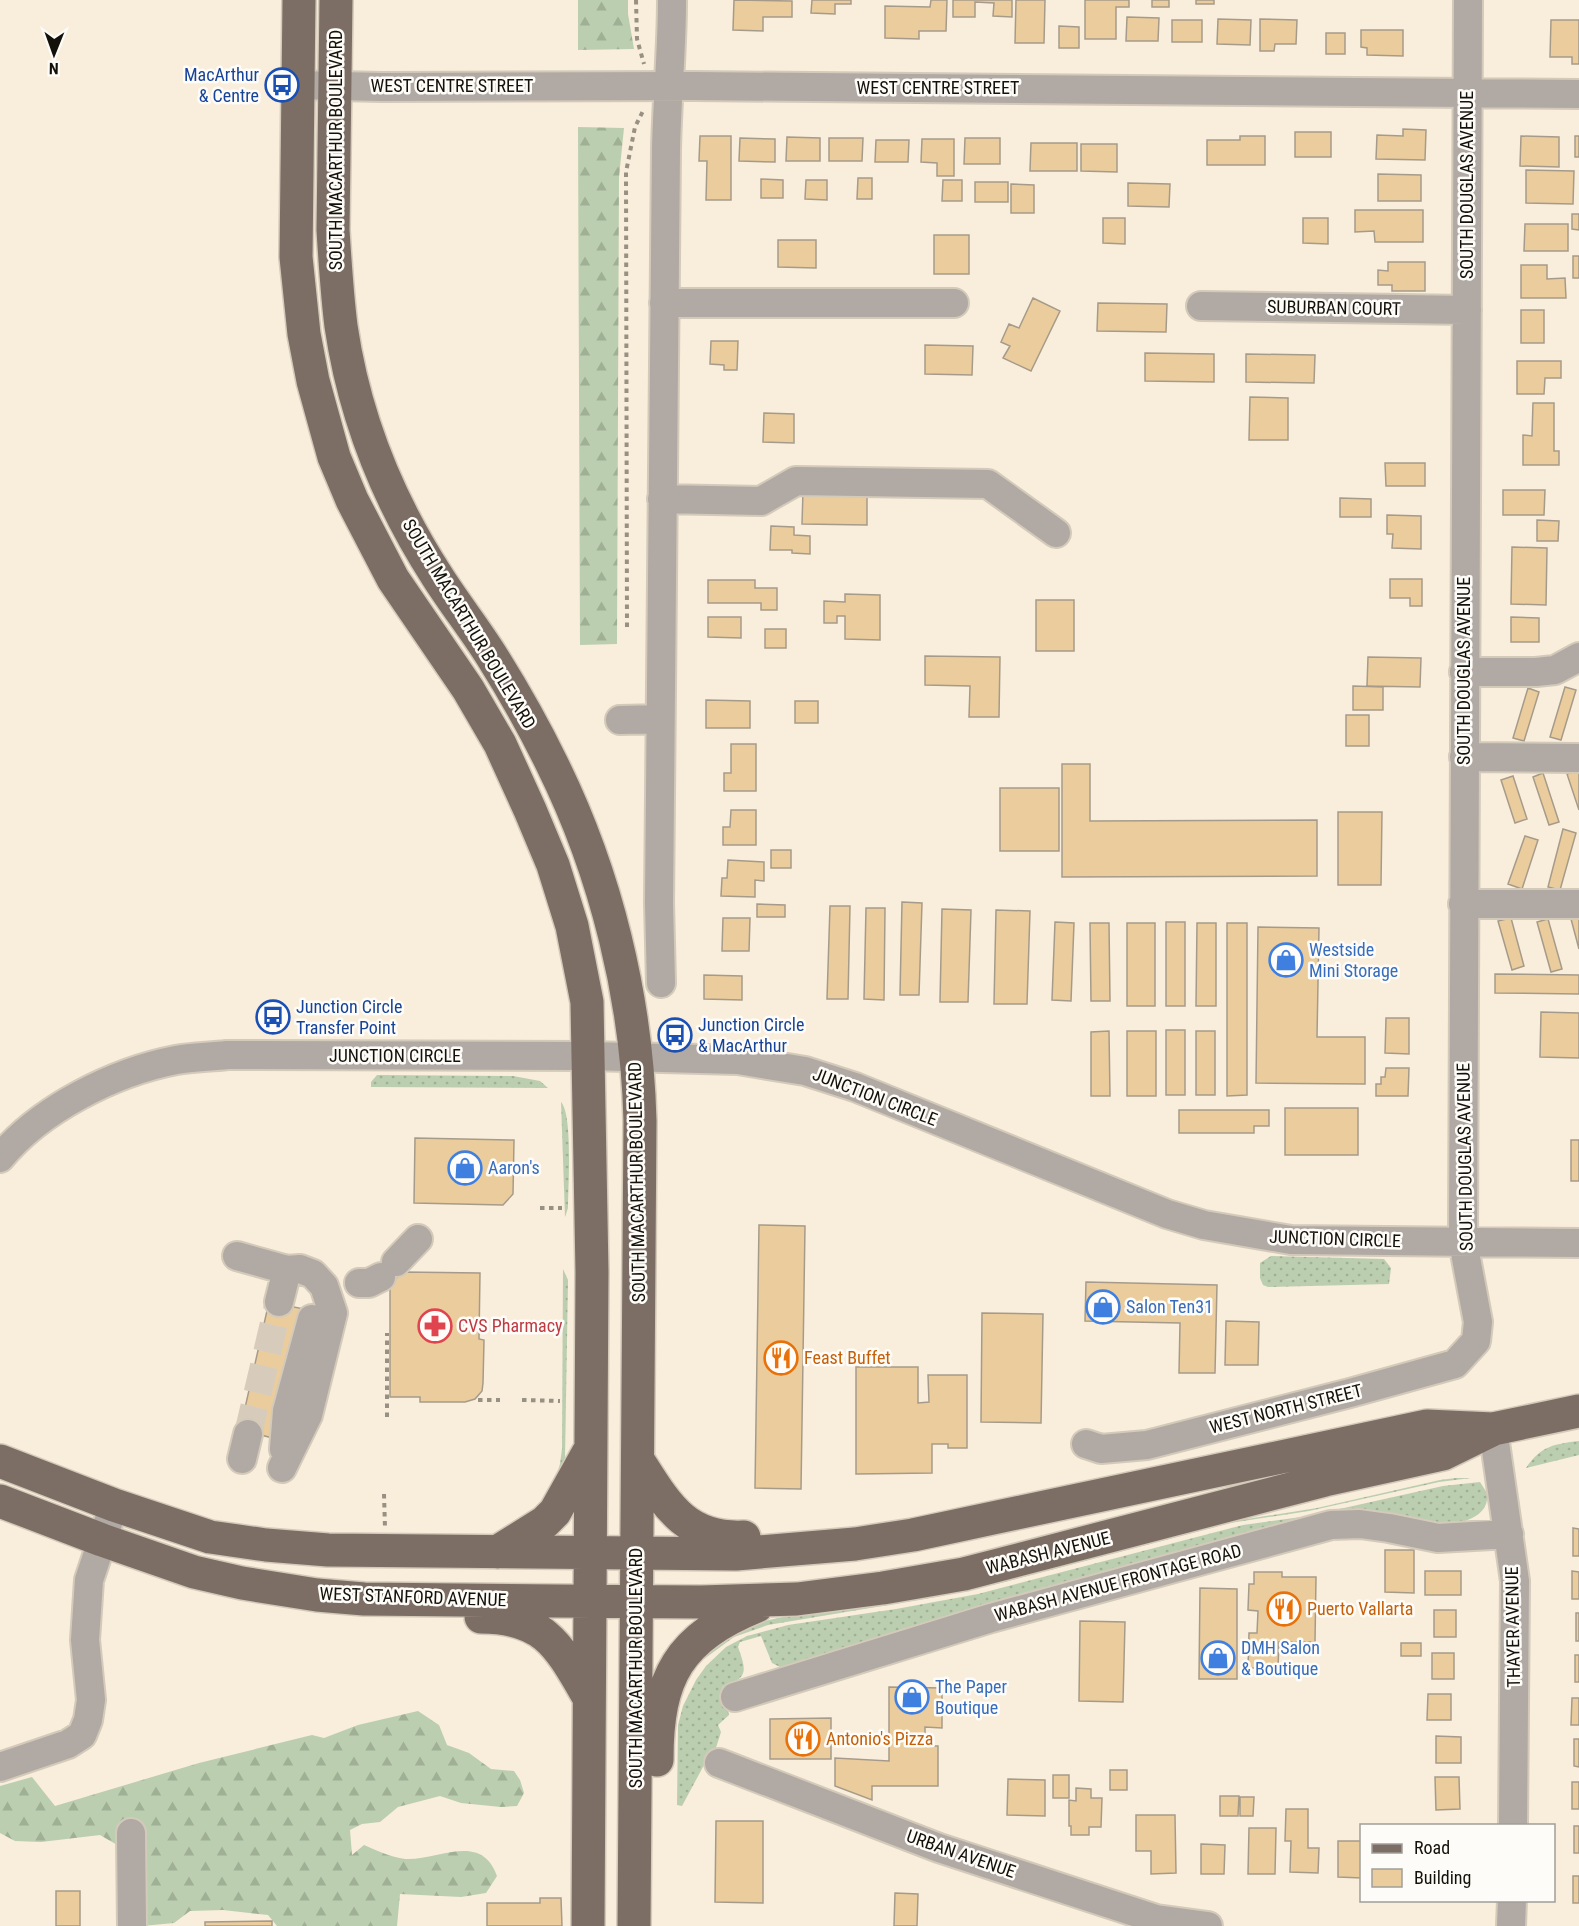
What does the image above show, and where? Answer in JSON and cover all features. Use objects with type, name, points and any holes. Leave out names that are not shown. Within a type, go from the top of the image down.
[{"type":"main road","name":"SOUTH MACARTHUR BOULEVARD","points":[[298,0],[295,224],[297,275],[311,369],[334,457],[352,500],[393,579],[468,688],[500,744],[531,810],[553,865],[573,926],[587,1002],[592,1261],[588,1926]]},
{"type":"main road","name":"SOUTH MACARTHUR BOULEVARD","points":[[336,0],[333,230],[341,327],[351,377],[369,443],[410,530],[436,575],[491,654],[552,764],[573,810],[595,868],[626,990],[636,1057],[640,1121],[634,1918]]},
{"type":"main road","name":"WABASH AVENUE","points":[[589,1601],[797,1599],[964,1574],[1325,1480],[1443,1454],[1493,1429],[1579,1411]]},
{"type":"main road","name":"WABASH AVENUE","points":[[590,1553],[736,1554],[855,1544],[965,1525],[1427,1425],[1493,1429]]},
{"type":"main road","points":[[497,1552],[545,1522],[555,1512],[590,1449]]},
{"type":"main road","points":[[638,1460],[671,1509],[687,1523],[715,1536],[733,1538],[818,1531],[877,1524],[925,1515],[965,1525]]},
{"type":"main road","points":[[0,1461],[114,1505],[210,1537],[266,1545],[328,1550],[590,1553]]},
{"type":"main road","name":"WEST STANFORD AVENUE","points":[[0,1501],[194,1572],[242,1583],[364,1599],[589,1601]]},
{"type":"main road","points":[[364,1599],[391,1616],[501,1617],[519,1621],[546,1635],[567,1660],[589,1697]]},
{"type":"main road","points":[[634,1918],[657,1849],[657,1730],[661,1702],[669,1679],[681,1657],[709,1629],[729,1617],[758,1606],[797,1599]]},
{"type":"street","points":[[661,983],[659,903],[664,303],[667,86],[672,39],[672,0]]},
{"type":"street","name":"SOUTH DOUGLAS AVENUE","points":[[1467,0],[1462,1242],[1478,1322],[1476,1341]]},
{"type":"street","name":"WEST CENTRE STREET","points":[[297,85],[1579,94]]},
{"type":"street","points":[[664,303],[954,303]]},
{"type":"street","name":"SUBURBAN COURT","points":[[1201,306],[1467,310]]},
{"type":"street","points":[[662,499],[761,501],[796,481],[988,484],[1056,534]]},
{"type":"street","points":[[1464,672],[1555,670],[1579,657]]},
{"type":"street","points":[[620,720],[660,719]]},
{"type":"street","points":[[1464,757],[1579,758]]},
{"type":"street","points":[[1463,904],[1579,904]]},
{"type":"street","name":"JUNCTION CIRCLE","points":[[0,1158],[29,1130],[78,1096],[120,1076],[175,1060],[226,1055],[589,1056],[738,1060],[805,1071],[855,1087],[1167,1214],[1204,1225],[1291,1240],[1579,1244]]},
{"type":"street","points":[[378,1274],[418,1239]]},
{"type":"street","points":[[237,1256],[287,1270],[300,1269],[313,1274],[324,1286],[333,1314],[308,1415],[282,1468]]},
{"type":"street","points":[[279,1302],[287,1270]]},
{"type":"street","name":"WEST NORTH STREET","points":[[1086,1444],[1101,1449],[1147,1445],[1350,1393],[1455,1364],[1476,1341]]},
{"type":"street","name":"THAYER AVENUE","points":[[1493,1429],[1515,1581],[1513,1824]]},
{"type":"street","points":[[0,1767],[68,1744],[82,1735],[88,1720],[91,1700],[86,1640],[91,1570],[114,1505]]},
{"type":"street","name":"WABASH AVENUE FRONTAGE ROAD","points":[[735,1697],[992,1618],[1332,1525],[1360,1524],[1438,1538],[1509,1534]]},
{"type":"street","name":"URBAN AVENUE","points":[[719,1763],[928,1844],[1156,1919],[1208,1926]]},
{"type":"street","points":[[131,1833],[132,1926]]},
{"type":"street","points":[[1511,1926],[1512,1902]]},
{"type":"path","points":[[636,0],[637,39],[644,63]]},
{"type":"path","points":[[627,627],[626,172],[635,127],[643,112]]},
{"type":"path","points":[[540,1208],[562,1208]]},
{"type":"path","points":[[387,1333],[387,1417]]},
{"type":"path","points":[[478,1400],[500,1400]]},
{"type":"path","points":[[522,1400],[560,1401]]},
{"type":"path","points":[[384,1494],[385,1528]]},
{"type":"green space","points":[[578,0],[628,0],[634,49],[578,50]]},
{"type":"green space","points":[[578,127],[624,128],[619,177],[617,644],[580,645]]},
{"type":"green space","points":[[377,1075],[513,1076],[540,1081],[548,1088],[371,1087],[371,1082]]},
{"type":"green space","points":[[561,1102],[565,1109],[568,1135],[568,1208],[565,1217]]},
{"type":"green space","points":[[1271,1256],[1384,1259],[1391,1268],[1389,1284],[1268,1287],[1263,1285],[1260,1278],[1260,1263]]},
{"type":"green space","points":[[563,1269],[568,1280],[565,1458],[564,1466],[553,1486],[562,1449]]},
{"type":"green space","points":[[1579,1441],[1579,1455],[1526,1468],[1537,1455],[1549,1447]]},
{"type":"green space","points":[[1456,1478],[1471,1478],[1439,1482],[1309,1511],[1230,1523],[1005,1582],[936,1597],[768,1625],[734,1637],[704,1659],[701,1656],[743,1628],[769,1620],[1228,1522],[1317,1508]]},
{"type":"green space","points":[[1480,1482],[1487,1493],[1487,1502],[1483,1510],[1469,1520],[1459,1523],[1440,1525],[1398,1517],[782,1668],[772,1663],[761,1636],[740,1642],[738,1647],[744,1668],[743,1673],[731,1684],[722,1687],[729,1715],[718,1725],[721,1732],[714,1754],[704,1765],[682,1806],[677,1805],[678,1725],[683,1706],[706,1666],[726,1647],[747,1636],[788,1625],[978,1594],[1243,1525],[1308,1516],[1443,1486]]},
{"type":"green space","points":[[418,1711],[439,1725],[447,1745],[469,1753],[491,1769],[514,1771],[524,1793],[517,1806],[501,1807],[461,1803],[440,1796],[398,1807],[380,1822],[362,1824],[350,1830],[352,1855],[364,1845],[405,1859],[470,1851],[490,1862],[497,1876],[486,1893],[461,1897],[400,1894],[397,1926],[277,1926],[268,1915],[223,1910],[190,1911],[174,1923],[142,1926],[119,1846],[100,1835],[41,1842],[15,1841],[0,1833],[0,1786],[32,1777],[55,1806],[199,1763],[312,1735],[324,1738],[358,1725]]},
{"type":"building","points":[[734,0],[792,1],[792,17],[763,17],[763,31],[733,30]]},
{"type":"building","points":[[812,0],[851,0],[851,4],[835,4],[835,14],[811,13]]},
{"type":"building","points":[[931,0],[947,0],[946,31],[919,31],[919,39],[885,38],[885,6],[930,7]]},
{"type":"building","points":[[953,0],[1012,0],[1012,17],[993,16],[994,3],[975,2],[975,17],[953,17]]},
{"type":"building","points":[[1016,0],[1045,0],[1044,43],[1015,43]]},
{"type":"building","points":[[1085,0],[1129,0],[1129,7],[1116,7],[1116,39],[1085,39]]},
{"type":"building","points":[[1152,0],[1169,0],[1169,7],[1152,7]]},
{"type":"building","points":[[1196,0],[1214,0],[1214,4],[1196,4]]},
{"type":"building","points":[[1127,17],[1159,18],[1158,41],[1126,41]]},
{"type":"building","points":[[1218,19],[1251,20],[1250,45],[1217,44]]},
{"type":"building","points":[[1260,19],[1297,20],[1296,44],[1275,44],[1274,51],[1260,51]]},
{"type":"building","points":[[1172,20],[1202,20],[1202,42],[1172,42]]},
{"type":"building","points":[[1551,20],[1579,20],[1579,64],[1572,64],[1572,57],[1550,57]]},
{"type":"building","points":[[1059,26],[1079,27],[1079,48],[1059,48]]},
{"type":"building","points":[[1361,30],[1403,30],[1403,56],[1367,55],[1367,48],[1361,47]]},
{"type":"building","points":[[1326,33],[1345,33],[1345,54],[1326,54]]},
{"type":"building","points":[[1403,129],[1426,130],[1425,160],[1376,159],[1377,135],[1403,136]]},
{"type":"building","points":[[1295,132],[1331,132],[1331,157],[1295,157]]},
{"type":"building","points":[[700,136],[731,136],[731,200],[706,200],[707,161],[699,161]]},
{"type":"building","points":[[1240,136],[1265,136],[1265,165],[1207,165],[1207,140],[1240,140]]},
{"type":"building","points":[[1521,136],[1559,137],[1559,167],[1520,166]]},
{"type":"building","points":[[1575,136],[1579,136],[1579,157],[1575,157]]},
{"type":"building","points":[[787,137],[820,138],[820,161],[786,161]]},
{"type":"building","points":[[740,138],[775,139],[775,162],[739,161]]},
{"type":"building","points":[[829,138],[863,138],[862,161],[829,161]]},
{"type":"building","points":[[965,138],[1000,138],[1000,164],[964,164]]},
{"type":"building","points":[[922,139],[954,139],[954,176],[937,176],[937,163],[921,162]]},
{"type":"building","points":[[876,140],[909,140],[908,162],[875,162]]},
{"type":"building","points":[[1031,143],[1077,143],[1077,171],[1030,171]]},
{"type":"building","points":[[1081,144],[1117,144],[1117,172],[1081,171]]},
{"type":"building","points":[[1526,170],[1574,171],[1573,204],[1526,203]]},
{"type":"building","points":[[1378,174],[1421,175],[1421,201],[1378,201]]},
{"type":"building","points":[[858,178],[872,178],[872,199],[857,199]]},
{"type":"building","points":[[761,179],[783,180],[783,198],[761,198]]},
{"type":"building","points":[[806,180],[827,180],[827,200],[805,199]]},
{"type":"building","points":[[943,180],[962,180],[962,201],[942,201]]},
{"type":"building","points":[[975,182],[1008,182],[1008,202],[975,202]]},
{"type":"building","points":[[1128,183],[1170,184],[1169,207],[1128,206]]},
{"type":"building","points":[[1011,184],[1034,185],[1034,213],[1011,213]]},
{"type":"building","points":[[1355,210],[1423,210],[1423,242],[1375,242],[1374,231],[1355,232]]},
{"type":"building","points":[[1572,214],[1579,214],[1579,230],[1572,229]]},
{"type":"building","points":[[1103,218],[1125,218],[1125,244],[1103,243]]},
{"type":"building","points":[[1303,218],[1328,218],[1328,244],[1303,243]]},
{"type":"building","points":[[1525,224],[1568,224],[1568,251],[1524,251]]},
{"type":"building","points":[[934,235],[969,235],[969,274],[934,274]]},
{"type":"building","points":[[778,240],[816,240],[816,268],[778,267]]},
{"type":"building","points":[[1573,256],[1579,256],[1579,278],[1573,278]]},
{"type":"building","points":[[1388,262],[1425,262],[1425,291],[1392,291],[1392,285],[1378,285],[1378,270],[1388,271]]},
{"type":"building","points":[[1521,265],[1547,265],[1547,279],[1565,278],[1566,298],[1521,298]]},
{"type":"building","points":[[1033,298],[1060,311],[1031,371],[1003,358],[1010,346],[1001,342],[1009,324],[1019,328]]},
{"type":"building","points":[[1098,303],[1167,304],[1166,332],[1097,331]]},
{"type":"building","points":[[1521,310],[1544,310],[1544,343],[1521,343]]},
{"type":"building","points":[[711,341],[738,341],[737,370],[724,370],[724,365],[710,364]]},
{"type":"building","points":[[925,345],[973,346],[972,375],[925,374]]},
{"type":"building","points":[[1145,353],[1214,354],[1214,382],[1145,381]]},
{"type":"building","points":[[1246,354],[1315,355],[1314,383],[1246,382]]},
{"type":"building","points":[[1517,361],[1561,361],[1561,378],[1545,378],[1544,394],[1517,394]]},
{"type":"building","points":[[1250,397],[1288,398],[1288,440],[1249,440]]},
{"type":"building","points":[[1533,403],[1554,403],[1554,451],[1559,451],[1559,465],[1523,465],[1523,435],[1532,436]]},
{"type":"building","points":[[764,413],[794,414],[794,443],[763,442]]},
{"type":"building","points":[[1385,463],[1425,463],[1425,486],[1386,486]]},
{"type":"building","points":[[1503,490],[1545,490],[1544,515],[1503,515]]},
{"type":"building","points":[[803,491],[867,491],[867,525],[802,524]]},
{"type":"building","points":[[1340,498],[1371,499],[1371,517],[1340,517]]},
{"type":"building","points":[[1387,515],[1421,516],[1421,549],[1392,548],[1393,534],[1387,534]]},
{"type":"building","points":[[1537,520],[1559,521],[1558,541],[1537,541]]},
{"type":"building","points":[[771,526],[794,527],[794,535],[810,536],[810,554],[792,553],[792,550],[770,550]]},
{"type":"building","points":[[1512,547],[1547,548],[1546,605],[1511,604]]},
{"type":"building","points":[[1390,579],[1422,579],[1422,606],[1410,606],[1410,598],[1390,598]]},
{"type":"building","points":[[708,580],[755,580],[755,588],[777,588],[777,610],[761,610],[761,603],[708,603]]},
{"type":"building","points":[[845,594],[880,595],[880,640],[845,639],[845,616],[837,616],[837,623],[824,623],[824,601],[845,602]]},
{"type":"building","points":[[1036,600],[1074,600],[1074,651],[1036,651]]},
{"type":"building","points":[[708,617],[741,617],[741,638],[708,637]]},
{"type":"building","points":[[1511,617],[1539,618],[1539,642],[1511,642]]},
{"type":"building","points":[[765,629],[786,629],[786,648],[765,648]]},
{"type":"building","points":[[925,656],[1000,657],[999,717],[969,717],[970,686],[925,685]]},
{"type":"building","points":[[1368,657],[1421,658],[1420,687],[1367,686]]},
{"type":"building","points":[[1353,686],[1383,687],[1383,710],[1353,710]]},
{"type":"building","points":[[1565,687],[1576,690],[1561,740],[1550,737]]},
{"type":"building","points":[[1528,688],[1539,692],[1524,741],[1513,738]]},
{"type":"building","points":[[706,700],[750,701],[750,728],[706,728]]},
{"type":"building","points":[[795,701],[818,701],[818,723],[795,723]]},
{"type":"building","points":[[1346,715],[1369,715],[1369,746],[1346,746]]},
{"type":"building","points":[[731,744],[756,744],[756,791],[724,791],[724,773],[731,773]]},
{"type":"building","points":[[1062,764],[1090,764],[1090,821],[1317,820],[1317,876],[1062,877]]},
{"type":"building","points":[[1579,770],[1579,810],[1567,774]]},
{"type":"building","points":[[1543,773],[1559,822],[1549,825],[1533,777]]},
{"type":"building","points":[[1513,776],[1527,819],[1515,823],[1501,780]]},
{"type":"building","points":[[1000,788],[1059,788],[1059,851],[1000,851]]},
{"type":"building","points":[[731,810],[756,810],[756,845],[723,845],[723,827],[730,827]]},
{"type":"building","points":[[1338,812],[1382,812],[1381,885],[1338,885]]},
{"type":"building","points":[[1563,829],[1576,833],[1560,890],[1548,887]]},
{"type":"building","points":[[1525,836],[1538,840],[1522,889],[1508,884]]},
{"type":"building","points":[[771,850],[791,850],[791,868],[771,868]]},
{"type":"building","points":[[728,860],[764,862],[764,881],[755,880],[755,897],[721,896],[722,878],[727,878]]},
{"type":"building","points":[[902,902],[922,903],[919,995],[900,995]]},
{"type":"building","points":[[757,904],[785,905],[785,917],[757,917]]},
{"type":"building","points":[[830,906],[850,906],[848,999],[827,999]]},
{"type":"building","points":[[866,908],[885,908],[884,1000],[864,999]]},
{"type":"building","points":[[942,909],[971,910],[968,1002],[940,1002]]},
{"type":"building","points":[[996,910],[1030,911],[1027,1004],[994,1004]]},
{"type":"building","points":[[1579,917],[1579,949],[1571,919]]},
{"type":"building","points":[[723,918],[750,918],[749,951],[722,951]]},
{"type":"building","points":[[1511,918],[1524,966],[1512,970],[1498,921]]},
{"type":"building","points":[[1548,919],[1562,969],[1551,972],[1537,922]]},
{"type":"building","points":[[1055,922],[1074,923],[1071,1001],[1052,1000]]},
{"type":"building","points":[[1166,922],[1185,922],[1185,1006],[1166,1006]]},
{"type":"building","points":[[1090,923],[1109,923],[1110,1001],[1091,1001]]},
{"type":"building","points":[[1127,923],[1155,923],[1155,1006],[1127,1006]]},
{"type":"building","points":[[1197,923],[1216,923],[1216,1006],[1196,1006]]},
{"type":"building","points":[[1227,923],[1247,923],[1247,1095],[1227,1096]]},
{"type":"building","points":[[1258,927],[1319,928],[1317,1037],[1365,1037],[1365,1084],[1256,1083]]},
{"type":"building","points":[[1495,974],[1579,975],[1579,994],[1495,993]]},
{"type":"building","points":[[704,975],[742,976],[742,1000],[704,999]]},
{"type":"building","points":[[1541,1012],[1579,1013],[1579,1058],[1540,1057]]},
{"type":"building","points":[[1386,1018],[1409,1018],[1409,1054],[1385,1053]]},
{"type":"building","points":[[1166,1030],[1185,1030],[1185,1095],[1166,1095]]},
{"type":"building","points":[[1109,1031],[1110,1096],[1091,1096],[1091,1032]]},
{"type":"building","points":[[1127,1031],[1156,1031],[1156,1096],[1127,1096]]},
{"type":"building","points":[[1196,1031],[1215,1031],[1215,1095],[1196,1095]]},
{"type":"building","points":[[1386,1068],[1409,1068],[1408,1096],[1376,1096],[1376,1084],[1381,1084],[1381,1077],[1385,1077]]},
{"type":"building","points":[[1285,1108],[1358,1108],[1358,1155],[1285,1155]]},
{"type":"building","points":[[1179,1110],[1269,1110],[1269,1126],[1254,1126],[1254,1133],[1179,1133]]},
{"type":"building","points":[[415,1138],[514,1140],[513,1194],[503,1205],[414,1203]]},
{"type":"building","points":[[1571,1140],[1579,1140],[1579,1181],[1571,1181]]},
{"type":"building","points":[[759,1225],[805,1226],[801,1489],[755,1488]]},
{"type":"building","points":[[403,1272],[480,1273],[479,1339],[484,1340],[483,1383],[482,1391],[475,1399],[465,1402],[420,1402],[420,1397],[390,1397],[390,1284]]},
{"type":"building","points":[[1086,1282],[1217,1285],[1215,1373],[1179,1373],[1180,1323],[1085,1321]]},
{"type":"building","points":[[269,1302],[309,1310],[273,1438],[240,1430]]},
{"type":"building","points":[[982,1313],[1043,1314],[1041,1423],[981,1422]]},
{"type":"building","points":[[1226,1321],[1259,1322],[1258,1365],[1225,1365]]},
{"type":"building","points":[[856,1367],[918,1367],[918,1403],[929,1402],[928,1375],[967,1375],[967,1448],[948,1448],[948,1444],[932,1444],[932,1473],[856,1474]]},
{"type":"building","points":[[1573,1528],[1579,1529],[1579,1556],[1573,1556]]},
{"type":"building","points":[[1385,1550],[1414,1550],[1414,1593],[1385,1592]]},
{"type":"building","points":[[1425,1571],[1461,1571],[1461,1595],[1425,1595]]},
{"type":"building","points":[[1572,1571],[1579,1572],[1579,1599],[1572,1599]]},
{"type":"building","points":[[1254,1572],[1282,1572],[1282,1577],[1316,1577],[1315,1642],[1279,1642],[1278,1668],[1248,1668],[1249,1633],[1257,1633],[1258,1611],[1248,1610],[1249,1584],[1254,1584]]},
{"type":"building","points":[[1200,1588],[1237,1589],[1237,1679],[1199,1679]]},
{"type":"building","points":[[1434,1610],[1456,1610],[1456,1637],[1434,1637]]},
{"type":"building","points":[[1576,1613],[1579,1613],[1579,1641],[1576,1641]]},
{"type":"building","points":[[1080,1621],[1125,1622],[1123,1702],[1079,1701]]},
{"type":"building","points":[[1401,1643],[1421,1643],[1421,1656],[1401,1656]]},
{"type":"building","points":[[1432,1653],[1454,1653],[1454,1679],[1432,1679]]},
{"type":"building","points":[[1575,1655],[1579,1655],[1579,1682],[1575,1682]]},
{"type":"building","points":[[889,1687],[942,1688],[942,1728],[925,1727],[925,1746],[938,1746],[938,1786],[872,1786],[872,1800],[835,1786],[835,1758],[889,1761]]},
{"type":"building","points":[[1428,1694],[1451,1694],[1451,1720],[1427,1720]]},
{"type":"building","points":[[1572,1698],[1579,1698],[1579,1725],[1571,1725]]},
{"type":"building","points":[[831,1718],[831,1759],[770,1759],[770,1719]]},
{"type":"building","points":[[1436,1736],[1461,1737],[1461,1763],[1436,1763]]},
{"type":"building","points":[[1574,1739],[1579,1739],[1579,1767],[1574,1766]]},
{"type":"building","points":[[1110,1770],[1127,1770],[1127,1790],[1110,1790]]},
{"type":"building","points":[[1053,1775],[1069,1775],[1069,1798],[1053,1798]]},
{"type":"building","points":[[1435,1777],[1459,1777],[1460,1809],[1436,1810]]},
{"type":"building","points":[[1008,1779],[1045,1780],[1045,1816],[1007,1815]]},
{"type":"building","points":[[1572,1782],[1579,1782],[1579,1809],[1572,1809]]},
{"type":"building","points":[[1076,1788],[1091,1789],[1091,1798],[1102,1798],[1101,1827],[1089,1827],[1089,1835],[1071,1835],[1069,1800],[1076,1801]]},
{"type":"building","points":[[1220,1796],[1239,1796],[1238,1816],[1220,1816]]},
{"type":"building","points":[[1240,1797],[1254,1797],[1253,1816],[1240,1816]]},
{"type":"building","points":[[1286,1809],[1308,1809],[1308,1848],[1319,1848],[1318,1873],[1290,1872],[1291,1841],[1285,1841]]},
{"type":"building","points":[[1136,1815],[1175,1815],[1176,1873],[1151,1874],[1151,1851],[1136,1851]]},
{"type":"building","points":[[716,1821],[763,1821],[763,1903],[715,1902]]},
{"type":"building","points":[[1574,1826],[1579,1826],[1579,1853],[1574,1853]]},
{"type":"building","points":[[1249,1828],[1276,1828],[1275,1874],[1248,1874]]},
{"type":"building","points":[[1338,1841],[1360,1841],[1360,1878],[1338,1877]]},
{"type":"building","points":[[1201,1844],[1225,1845],[1224,1874],[1201,1874]]},
{"type":"building","points":[[1573,1876],[1579,1876],[1579,1903],[1573,1903]]},
{"type":"building","points":[[56,1891],[80,1891],[80,1926],[56,1926]]},
{"type":"building","points":[[895,1893],[918,1894],[917,1926],[894,1926]]},
{"type":"building","points":[[540,1898],[561,1898],[562,1926],[487,1926],[487,1903],[540,1903]]},
{"type":"building","points":[[272,1921],[272,1926],[205,1926],[205,1922]]},
{"type":"tunnel","points":[[248,1434],[279,1302]]},
{"type":"place","name":"MacArthur & Centre","points":[[282,85]]},
{"type":"place","name":"Westside Mini Storage","points":[[1286,960]]},
{"type":"place","name":"Junction Circle Transfer Point","points":[[273,1017]]},
{"type":"place","name":"Junction Circle & MacArthur","points":[[675,1035]]},
{"type":"place","name":"Aaron's","points":[[465,1168]]},
{"type":"place","name":"Salon Ten31","points":[[1103,1307]]},
{"type":"place","name":"CVS Pharmacy","points":[[435,1326]]},
{"type":"place","name":"Feast Buffet","points":[[781,1358]]},
{"type":"place","name":"Puerto Vallarta","points":[[1284,1609]]},
{"type":"place","name":"DMH Salon & Boutique","points":[[1218,1658]]},
{"type":"place","name":"The Paper Boutique","points":[[912,1697]]},
{"type":"place","name":"Antonio's Pizza","points":[[803,1739]]}]
